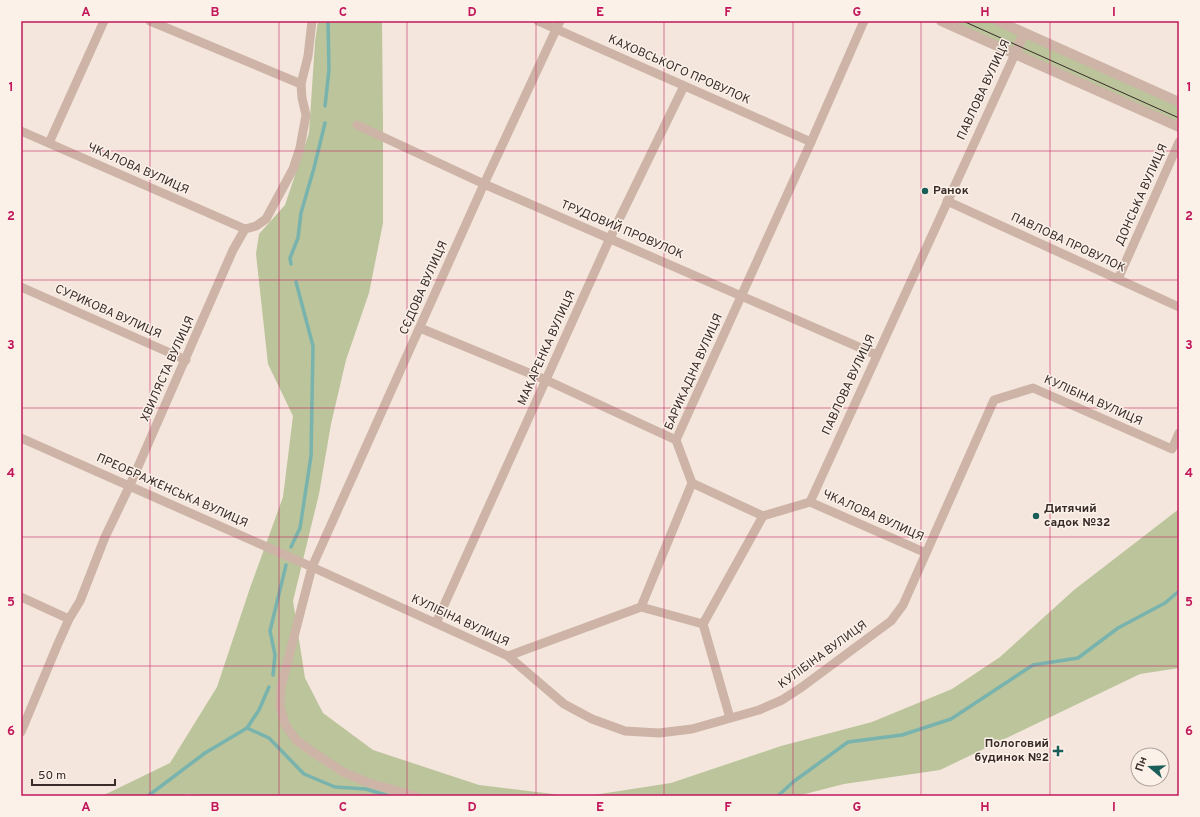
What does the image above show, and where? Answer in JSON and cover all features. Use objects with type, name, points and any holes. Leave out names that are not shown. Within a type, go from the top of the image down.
[{"type":"street","points":[[49,143],[104,21]]},
{"type":"street","points":[[150,21],[301,84]]},
{"type":"street","points":[[245,229],[256,226],[266,219],[293,169],[300,148],[306,115],[302,98],[301,84],[308,56],[312,21]]},
{"type":"street","name":"КАХОВСЬКОГО ПРОВУЛОК","points":[[538,21],[558,25],[684,86],[811,142]]},
{"type":"street","name":"БАРИКАДНА ВУЛИЦЯ","points":[[692,483],[676,440],[864,21]]},
{"type":"street","points":[[942,21],[1179,128]]},
{"type":"street","points":[[998,21],[1179,102]]},
{"type":"street","name":"СЄДОВА ВУЛИЦЯ","points":[[416,796],[369,783],[343,772],[311,752],[296,740],[285,724],[280,706],[281,687],[312,566],[484,184],[558,25]]},
{"type":"street","name":"ПАВЛОВА ВУЛИЦЯ","points":[[810,502],[1024,33]]},
{"type":"street","name":"МАКАРЕНКА ВУЛИЦЯ","points":[[436,623],[610,238],[684,86]]},
{"type":"street","name":"ТРУДОВИЙ ПРОВУЛОК","points":[[358,125],[484,184],[877,355]]},
{"type":"street","name":"ЧКАЛОВА ВУЛИЦЯ","points":[[21,130],[245,229]]},
{"type":"street","name":"ДОНСЬКА ВУЛИЦЯ","points":[[1118,279],[1179,142]]},
{"type":"street","name":"ПАВЛОВА ПРОВУЛОК","points":[[947,201],[1179,307]]},
{"type":"street","name":"ХВИЛЯСТА ВУЛИЦЯ","points":[[21,732],[69,619],[80,601],[105,537],[186,360],[233,250],[245,229]]},
{"type":"street","name":"СУРИКОВА ВУЛИЦЯ","points":[[21,287],[186,360]]},
{"type":"street","points":[[420,328],[546,380],[676,440]]},
{"type":"street","name":"КУЛІБІНА ВУЛИЦЯ","points":[[312,566],[508,656],[564,704],[592,720],[625,731],[659,733],[692,729],[759,710],[782,700],[802,687],[891,621],[903,605],[994,400],[1033,388],[1172,449],[1179,433]]},
{"type":"street","name":"ПРЕОБРАЖЕНСЬКА ВУЛИЦЯ","points":[[21,438],[312,566]]},
{"type":"street","points":[[641,607],[692,483],[763,516],[810,502]]},
{"type":"street","name":"ЧКАЛОВА ВУЛИЦЯ","points":[[810,502],[926,553]]},
{"type":"street","points":[[730,718],[703,624],[763,516]]},
{"type":"street","points":[[21,597],[69,619]]},
{"type":"street","points":[[508,656],[641,607],[703,624]]},
{"type":"green space","points":[[318,21],[382,21],[383,223],[369,293],[346,360],[331,424],[319,494],[293,601],[305,678],[323,713],[373,750],[479,785],[569,796],[207,796],[187,794],[182,796],[102,796],[170,763],[217,687],[250,588],[283,497],[293,416],[268,364],[256,254],[259,234],[285,205],[309,133],[315,42]]},
{"type":"green space","points":[[948,21],[990,21],[1020,34],[1013,50]]},
{"type":"green space","points":[[1026,37],[1179,105],[1179,124],[1019,53]]},
{"type":"green space","points":[[1179,509],[1179,668],[1140,674],[940,770],[844,784],[797,796],[587,796],[671,783],[781,746],[872,722],[952,689],[1000,657],[1074,590]]},
{"type":"waterway","points":[[325,106],[329,70],[328,21]]},
{"type":"waterway","points":[[291,264],[290,258],[298,238],[301,213],[325,123]]},
{"type":"waterway","points":[[291,547],[300,528],[311,456],[313,346],[296,282]]},
{"type":"waterway","points":[[273,675],[275,655],[270,631],[286,565]]},
{"type":"waterway","points":[[778,796],[793,782],[848,742],[902,735],[951,719],[1033,665],[1078,658],[1118,628],[1165,603],[1179,591]]},
{"type":"waterway","points":[[148,796],[205,753],[247,728],[259,710],[269,687]]},
{"type":"waterway","points":[[247,728],[269,738],[304,774],[335,787],[366,789],[389,796]]},
{"type":"tram line","points":[[963,21],[1179,118]]},
{"type":"place","name":"Ранок","points":[[925,191]]},
{"type":"place","name":"Дитячий садок №32","points":[[1036,516]]},
{"type":"place","name":"Пологовий будинок №2","points":[[1058,751]]}]
